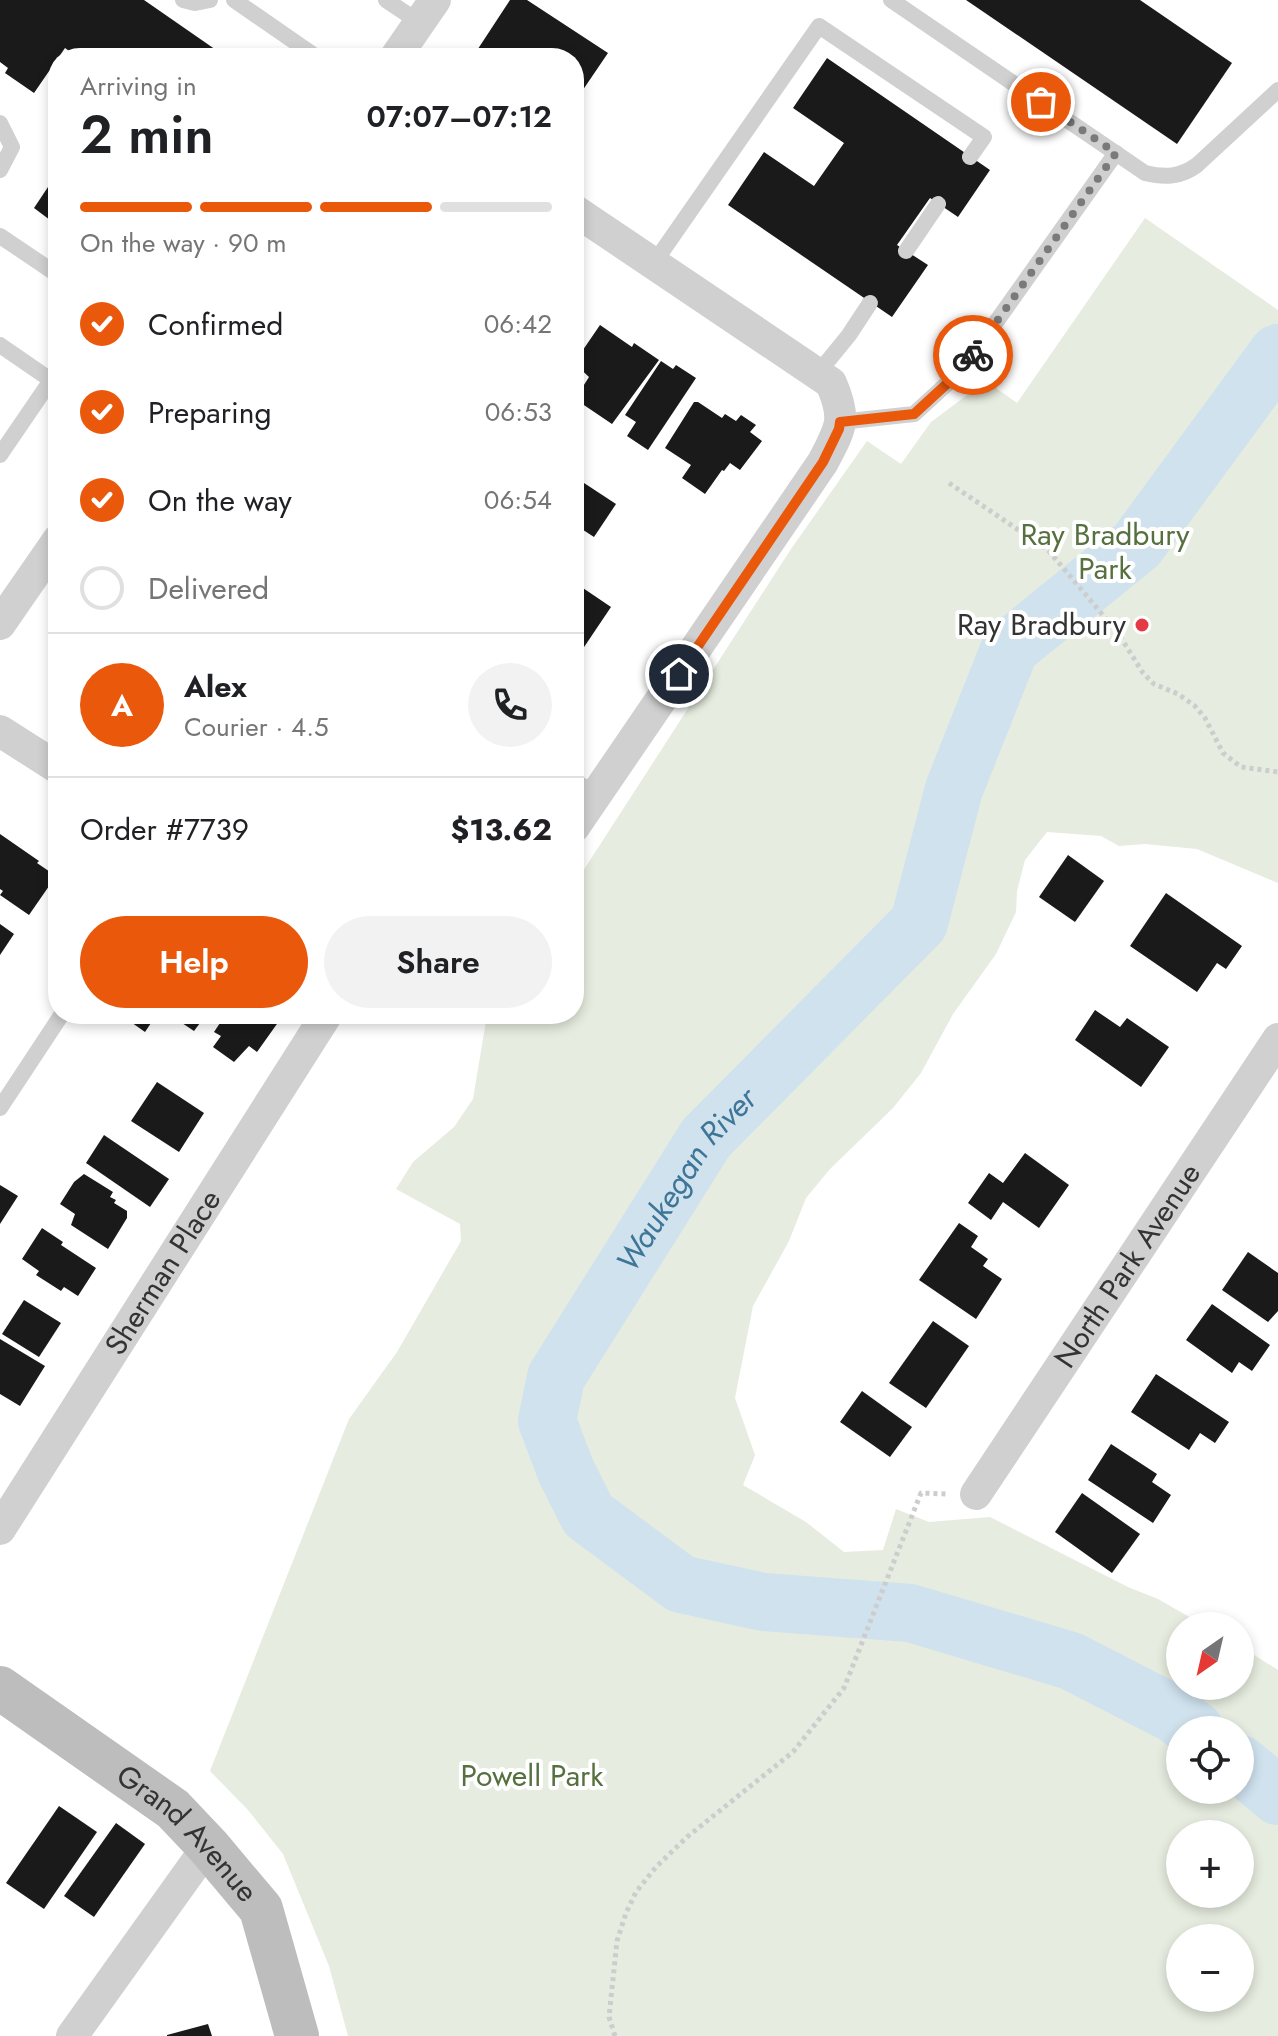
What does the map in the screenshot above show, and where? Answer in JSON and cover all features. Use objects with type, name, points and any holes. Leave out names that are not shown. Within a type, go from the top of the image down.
[{"type":"main road","name":"Grand Avenue","points":[[0,1688],[173,1809],[208,1846],[261,1909],[297,2036]]},
{"type":"street","points":[[402,48],[427,11]]},
{"type":"street","points":[[584,217],[818,373],[831,383],[841,407],[839,429],[823,462],[585,787]]},
{"type":"street","points":[[0,624],[48,554]]},
{"type":"street","points":[[0,731],[48,762]]},
{"type":"street","name":"Sherman Place","points":[[0,1529],[321,1024]]},
{"type":"street","name":"North Park Avenue","points":[[976,1494],[1278,1039]]},
{"type":"street","points":[[72,2036],[208,1846]]},
{"type":"lane","points":[[183,0],[195,3],[210,0]]},
{"type":"lane","points":[[234,0],[253,5],[306,48]]},
{"type":"lane","points":[[386,0],[427,11]]},
{"type":"lane","points":[[891,0],[1145,173],[1160,177],[1186,173],[1278,90]]},
{"type":"lane","points":[[654,263],[819,26],[984,137],[970,157]]},
{"type":"lane","points":[[0,123],[12,147],[0,170]]},
{"type":"lane","points":[[840,422],[914,414],[962,370],[1116,153]]},
{"type":"lane","points":[[906,251],[938,204]]},
{"type":"lane","points":[[0,236],[48,268]]},
{"type":"lane","points":[[818,373],[870,303]]},
{"type":"lane","points":[[0,345],[48,373]]},
{"type":"lane","points":[[0,455],[48,389]]},
{"type":"lane","points":[[0,1108],[55,1024]]},
{"type":"path","points":[[949,483],[1048,550],[1118,633],[1143,673],[1154,684],[1178,694],[1195,706],[1205,718],[1223,753],[1241,767],[1278,772]]},
{"type":"path","points":[[615,2036],[609,2017],[617,1941],[636,1892],[687,1837],[793,1752],[844,1688],[921,1493],[976,1494]]},
{"type":"green space","points":[[1145,218],[1278,310],[1278,883],[1197,849],[1145,844],[1119,846],[1101,836],[1047,832],[1025,860],[1017,891],[1016,912],[996,954],[953,1014],[921,1073],[893,1108],[830,1169],[806,1198],[789,1241],[753,1306],[735,1398],[755,1455],[743,1485],[806,1522],[844,1552],[883,1550],[896,1509],[929,1522],[990,1517],[1158,1599],[1181,1612],[1166,1612],[1166,1700],[1254,1700],[1254,1655],[1278,1670],[1278,2036],[348,2036],[329,1966],[283,1854],[248,1810],[210,1771],[349,1419],[397,1352],[461,1241],[460,1224],[396,1189],[413,1162],[454,1127],[473,1099],[486,1024],[584,1024],[584,870],[791,549],[867,441],[901,464],[931,422],[986,381],[1017,403]]},
{"type":"building","points":[[0,0],[144,0],[213,48],[48,48],[48,73],[34,93],[5,73],[8,68],[0,62]]},
{"type":"building","points":[[510,0],[527,0],[608,53],[584,88],[584,48],[479,48]]},
{"type":"building","points":[[966,0],[1140,0],[1232,63],[1177,144]]},
{"type":"building","points":[[827,58],[990,170],[958,217],[930,198],[897,245],[928,265],[892,317],[728,205],[764,152],[814,186],[844,143],[793,108]]},
{"type":"building","points":[[48,187],[48,218],[34,208]]},
{"type":"building","points":[[600,325],[632,347],[634,343],[659,360],[612,424],[584,405],[584,385],[589,377],[584,372],[584,348]]},
{"type":"building","points":[[661,361],[673,369],[676,365],[696,378],[648,450],[627,436],[636,422],[625,415]]},
{"type":"building","points":[[694,402],[722,418],[725,414],[736,421],[741,415],[756,425],[750,432],[762,441],[740,470],[730,463],[705,494],[682,478],[691,465],[665,448]]},
{"type":"building","points":[[584,483],[616,504],[594,537],[584,530]]},
{"type":"building","points":[[584,589],[611,607],[584,647]]},
{"type":"building","points":[[0,834],[48,871],[48,888],[29,915],[0,895],[3,891],[0,889]]},
{"type":"building","points":[[1068,855],[1104,881],[1075,922],[1039,897]]},
{"type":"building","points":[[1166,893],[1242,946],[1226,969],[1217,963],[1197,992],[1130,946]]},
{"type":"building","points":[[0,924],[14,934],[0,955]]},
{"type":"building","points":[[1095,1010],[1120,1027],[1127,1018],[1169,1047],[1141,1087],[1075,1040]]},
{"type":"building","points":[[134,1024],[150,1024],[145,1032]]},
{"type":"building","points":[[184,1024],[199,1024],[194,1031]]},
{"type":"building","points":[[219,1024],[277,1024],[257,1052],[249,1046],[234,1062],[213,1047],[221,1036],[214,1032]]},
{"type":"building","points":[[157,1082],[204,1113],[179,1152],[131,1121]]},
{"type":"building","points":[[104,1135],[169,1179],[150,1207],[86,1163]]},
{"type":"building","points":[[1025,1153],[1069,1185],[1039,1228],[1003,1202],[991,1220],[968,1203],[989,1173],[1003,1183]]},
{"type":"building","points":[[84,1174],[113,1192],[110,1197],[116,1200],[114,1203],[127,1211],[127,1218],[108,1249],[71,1225],[75,1214],[60,1204],[74,1182]]},
{"type":"building","points":[[0,1185],[18,1196],[0,1224]]},
{"type":"building","points":[[959,1223],[978,1236],[971,1247],[988,1259],[983,1266],[1002,1279],[976,1319],[919,1280]]},
{"type":"building","points":[[42,1228],[96,1268],[78,1296],[64,1287],[61,1291],[36,1275],[39,1271],[22,1259]]},
{"type":"building","points":[[1248,1252],[1278,1273],[1278,1311],[1268,1322],[1222,1290]]},
{"type":"building","points":[[24,1300],[61,1323],[39,1357],[2,1334]]},
{"type":"building","points":[[1212,1304],[1270,1345],[1252,1371],[1239,1362],[1232,1373],[1186,1340]]},
{"type":"building","points":[[933,1321],[969,1346],[926,1408],[889,1383]]},
{"type":"building","points":[[0,1339],[45,1366],[20,1406],[0,1394]]},
{"type":"building","points":[[1156,1374],[1229,1422],[1215,1443],[1200,1433],[1189,1450],[1131,1412]]},
{"type":"building","points":[[862,1391],[912,1427],[890,1457],[840,1422]]},
{"type":"building","points":[[1111,1444],[1157,1474],[1152,1482],[1171,1495],[1153,1523],[1088,1480]]},
{"type":"building","points":[[1082,1493],[1140,1534],[1112,1573],[1055,1532]]},
{"type":"building","points":[[59,1806],[97,1832],[44,1909],[6,1883]]},
{"type":"building","points":[[116,1823],[145,1844],[94,1917],[64,1896]]},
{"type":"building","points":[[208,2024],[212,2036],[167,2036],[167,2035]]},
{"type":"waterway","name":"Waukegan River","points":[[1177,1716],[1071,1661],[910,1613],[763,1602],[681,1584],[588,1515],[566,1471],[547,1421],[556,1377],[706,1138],[919,923],[954,789],[1010,648],[1137,545],[1278,353]]},
{"type":"waterway","name":"Waukegan River","points":[[1254,1776],[1278,1796]]},
{"type":"way so far","points":[[973,355],[1116,153],[1041,102]]},
{"type":"place","name":"Ray Bradbury","points":[[1142,625]]},
{"type":"route","points":[[679,674],[823,462],[840,422],[914,414],[962,370],[973,355]]},
{"type":"park label","name":"Ray Bradbury Park","points":[[1105,552]]},
{"type":"park label","name":"Powell Park","points":[[532,1776]]}]
